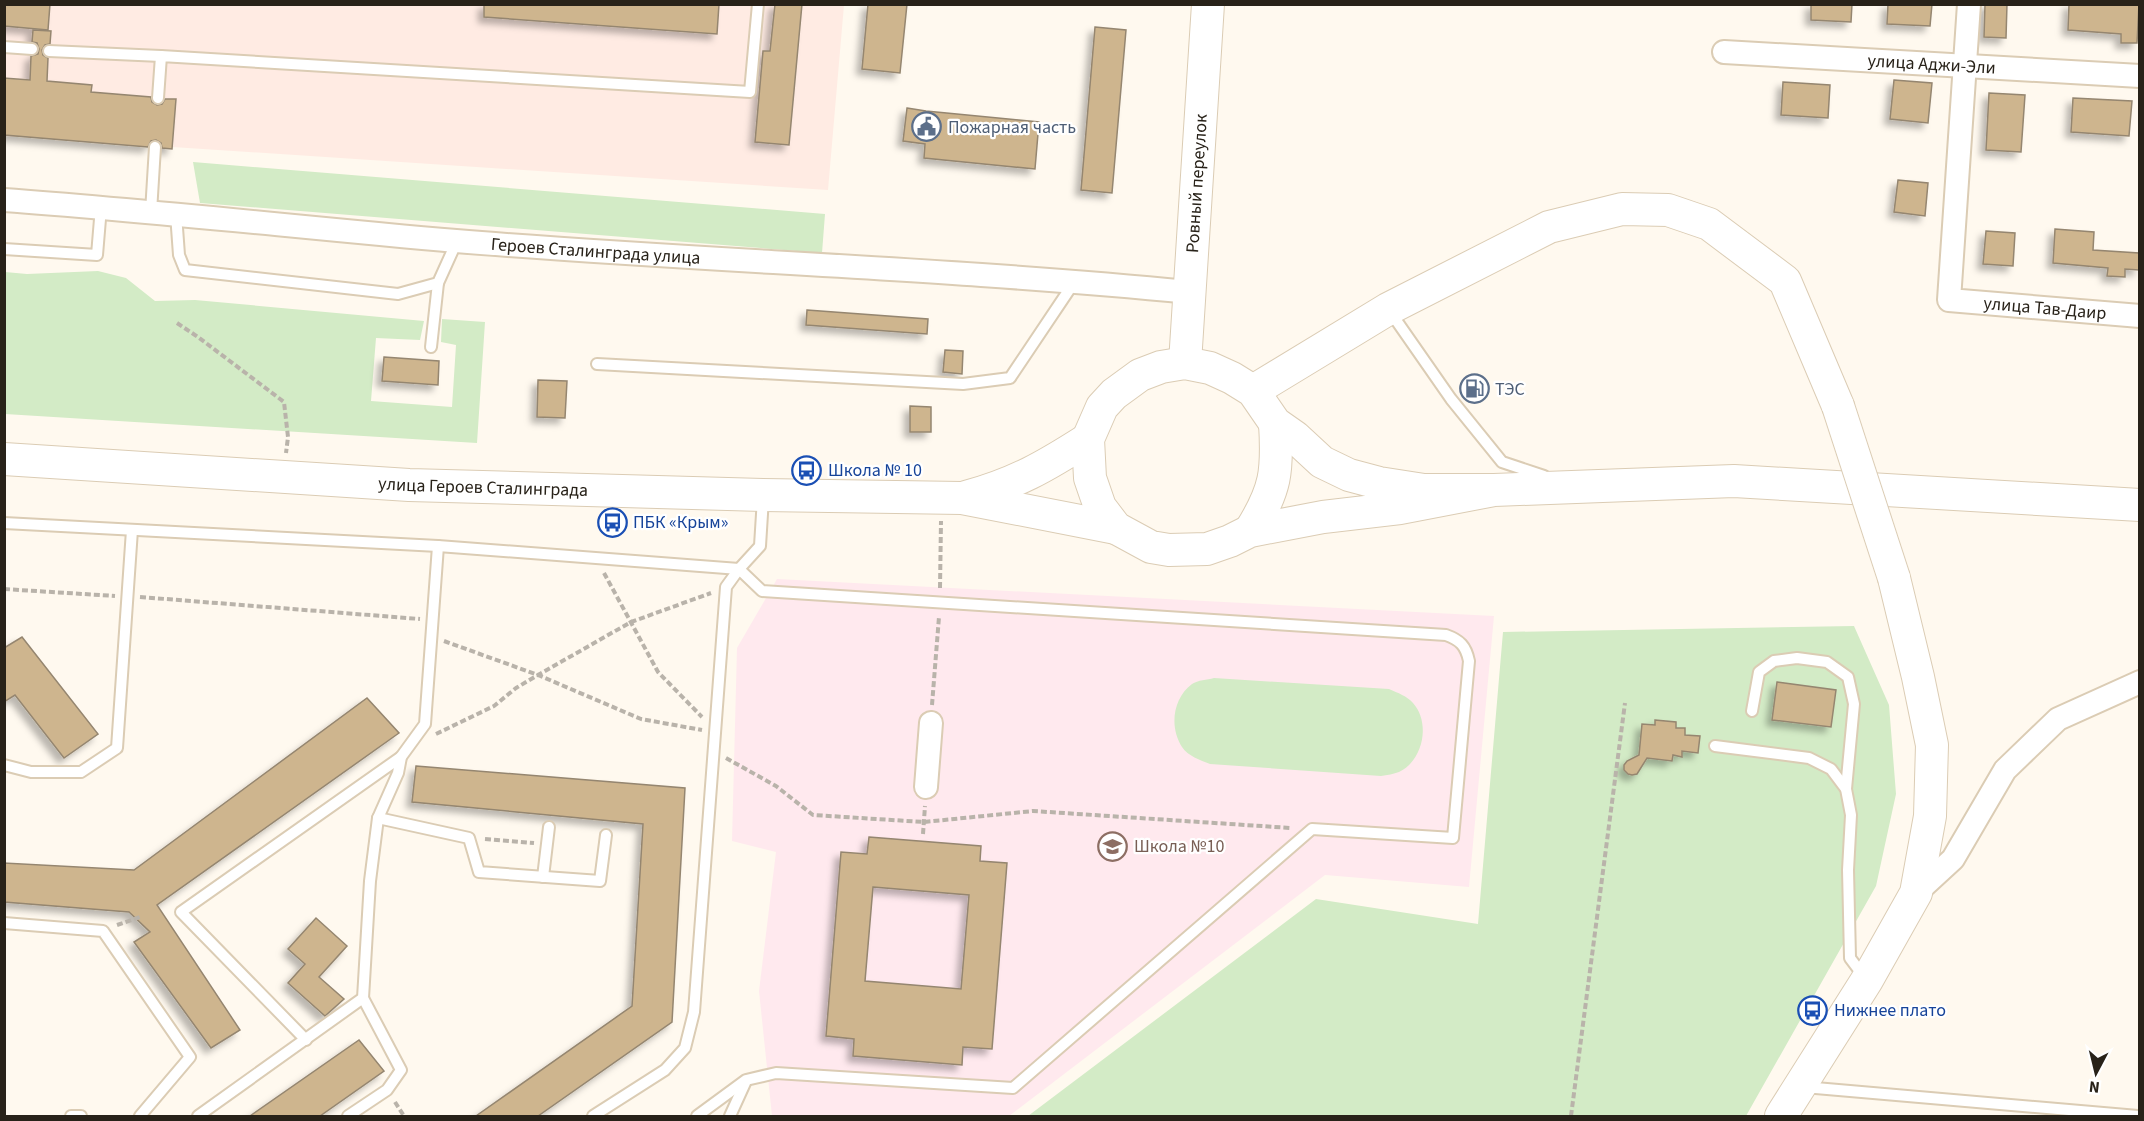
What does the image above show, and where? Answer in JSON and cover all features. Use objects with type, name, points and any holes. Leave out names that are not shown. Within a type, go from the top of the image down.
[{"type":"main road","name":"Ровный переулок","points":[[1185,363],[1208,4]]},
{"type":"main road","points":[[1253,391],[1388,309],[1549,226],[1622,209],[1668,210],[1709,224],[1785,281],[1838,406],[1894,578],[1932,745],[1930,816],[1916,893],[1868,980],[1781,1116]]},
{"type":"main road","points":[[1494,490],[1400,508],[1250,531],[1207,549],[1188,551],[1151,547],[1116,528],[1100,507],[1090,478],[1088,439],[1102,407],[1114,394],[1140,375],[1161,367],[1185,363],[1210,368],[1253,391],[1275,423],[1295,437],[1322,462],[1349,476],[1424,490],[1494,490],[1734,481],[2139,505]]},
{"type":"main road","points":[[1250,531],[1273,487],[1277,459],[1275,423]]},
{"type":"main road","name":"улица Героев Сталинграда","points":[[952,498],[998,488],[1031,473],[1088,439]]},
{"type":"main road","name":"улица Героев Сталинграда","points":[[4,459],[409,485],[952,498],[1116,528]]},
{"type":"street","points":[[1965,67],[1969,4]]},
{"type":"street","name":"улица Аджи-Эли","points":[[1724,52],[2139,76]]},
{"type":"street","name":"улица Тав-Даир","points":[[1965,67],[1949,300],[2139,316]]},
{"type":"street","name":"Героев Сталинграда улица","points":[[4,200],[458,241],[1075,281],[1189,292]]},
{"type":"street","points":[[1916,893],[1953,859],[2006,770],[2058,719],[2139,682]]},
{"type":"street","points":[[926,787],[931,723]]},
{"type":"lane","points":[[49,51],[750,92],[758,4]]},
{"type":"lane","points":[[4,47],[32,49]]},
{"type":"lane","points":[[158,98],[161,57]]},
{"type":"lane","points":[[151,212],[155,147]]},
{"type":"lane","points":[[4,249],[97,255],[101,207]]},
{"type":"lane","points":[[176,214],[179,255],[185,270],[398,294],[438,283]]},
{"type":"lane","points":[[431,347],[438,283],[458,241]]},
{"type":"lane","points":[[597,364],[963,384],[1010,378],[1075,281]]},
{"type":"lane","points":[[1388,309],[1451,399],[1502,462],[1525,471],[1597,486]]},
{"type":"lane","points":[[593,1116],[665,1070],[685,1048],[694,1012],[717,733],[726,587],[760,546],[763,495]]},
{"type":"lane","points":[[4,523],[438,546],[739,569],[762,591],[1446,635],[1461,643],[1468,652],[1453,838],[1312,829],[1013,1088],[776,1073],[746,1080],[697,1116]]},
{"type":"lane","points":[[4,765],[31,772],[81,772],[117,748],[132,530]]},
{"type":"lane","points":[[306,1040],[181,912],[401,757],[410,746],[425,724],[438,546]]},
{"type":"lane","points":[[1752,711],[1759,672],[1774,661],[1797,658],[1827,662],[1848,677],[1854,704],[1846,789],[1851,815],[1848,870],[1850,958],[1868,980]]},
{"type":"lane","points":[[1715,746],[1809,758],[1831,769],[1846,789]]},
{"type":"lane","points":[[348,1116],[387,1090],[400,1070],[363,998],[370,881],[378,818],[398,773],[401,757]]},
{"type":"lane","points":[[378,818],[469,838],[479,872],[543,877],[600,880],[606,835]]},
{"type":"lane","points":[[543,877],[549,827]]},
{"type":"lane","points":[[4,923],[103,931],[190,1057],[140,1116]]},
{"type":"lane","points":[[198,1116],[363,998]]},
{"type":"lane","points":[[730,1116],[746,1080]]},
{"type":"lane","points":[[1801,1086],[2138,1116]]},
{"type":"lane","points":[[71,1116],[81,1116]]},
{"type":"path","points":[[177,324],[198,337],[284,402],[288,437],[285,477]]},
{"type":"path","points":[[931,723],[940,604],[952,498]]},
{"type":"path","points":[[596,557],[658,672],[717,733]]},
{"type":"path","points":[[410,746],[494,706],[516,688],[631,622],[726,587]]},
{"type":"path","points":[[4,589],[127,596],[433,620]]},
{"type":"path","points":[[432,636],[538,675],[641,719],[717,733]]},
{"type":"path","points":[[1570,1116],[1625,703]]},
{"type":"path","points":[[715,752],[776,786],[813,815],[924,822],[1034,811],[1312,829]]},
{"type":"path","points":[[923,834],[926,787]]},
{"type":"path","points":[[469,838],[547,844]]},
{"type":"path","points":[[103,931],[140,917]]},
{"type":"shaded area","points":[[4,5],[844,5],[828,190],[5,136]]},
{"type":"shaded area","name":"Школа №10","points":[[777,579],[1494,616],[1469,887],[1325,875],[1009,1116],[772,1116],[759,991],[776,852],[732,841],[737,648]]},
{"type":"green space","points":[[193,162],[825,214],[822,253],[200,203]]},
{"type":"green space","points":[[98,271],[126,278],[155,301],[195,300],[424,321],[420,340],[376,338],[371,401],[452,407],[456,345],[441,342],[442,319],[485,322],[477,443],[5,414],[5,272],[27,274]]},
{"type":"green space","points":[[1854,626],[1889,705],[1896,794],[1876,886],[1746,1116],[1028,1116],[1316,899],[1478,924],[1503,632]]},
{"type":"green space","points":[[1214,678],[1389,689],[1408,698],[1419,711],[1423,731],[1419,751],[1407,767],[1397,773],[1381,776],[1210,764],[1194,757],[1182,747],[1174,722],[1177,705],[1186,690],[1194,683]]},
{"type":"building","points":[[4,4],[50,4],[48,30],[4,26]]},
{"type":"building","points":[[484,4],[719,4],[717,34],[484,17]]},
{"type":"building","points":[[775,4],[802,4],[789,145],[755,142],[763,51],[770,51]]},
{"type":"building","points":[[868,4],[907,4],[900,73],[862,69]]},
{"type":"building","points":[[1811,4],[1852,4],[1851,22],[1811,20]]},
{"type":"building","points":[[1888,4],[1932,4],[1930,26],[1887,24]]},
{"type":"building","points":[[1985,4],[2007,4],[2006,38],[1984,37]]},
{"type":"building","points":[[2069,4],[2139,4],[2137,43],[2121,43],[2121,34],[2068,30]]},
{"type":"building","points":[[1095,27],[1126,30],[1112,193],[1081,190]]},
{"type":"building","points":[[33,30],[51,31],[50,44],[45,45],[42,50],[43,55],[48,58],[47,81],[92,85],[91,92],[151,97],[152,102],[157,105],[162,104],[165,99],[176,99],[172,149],[162,148],[161,143],[156,140],[151,141],[148,147],[4,135],[4,78],[30,80],[31,56],[38,54],[39,49],[37,43],[32,42]]},
{"type":"building","points":[[1894,80],[1932,83],[1928,123],[1890,119]]},
{"type":"building","points":[[1783,82],[1830,85],[1828,118],[1781,115]]},
{"type":"building","points":[[1989,93],[2025,95],[2021,152],[1986,150]]},
{"type":"building","points":[[2073,98],[2132,101],[2129,136],[2071,132]]},
{"type":"building","points":[[907,108],[1039,122],[1035,169],[924,158],[925,144],[903,141]]},
{"type":"building","points":[[1898,180],[1928,183],[1925,216],[1894,212]]},
{"type":"building","points":[[2055,229],[2094,232],[2093,250],[2139,253],[2139,270],[2125,269],[2125,277],[2107,276],[2108,268],[2053,263]]},
{"type":"building","points":[[1986,231],[2015,233],[2013,266],[1983,264]]},
{"type":"building","points":[[807,310],[928,319],[927,334],[806,325]]},
{"type":"building","points":[[945,350],[963,351],[962,374],[943,372]]},
{"type":"building","points":[[384,357],[439,361],[438,385],[382,381]]},
{"type":"building","points":[[538,380],[567,381],[565,418],[537,417]]},
{"type":"building","points":[[910,406],[931,407],[931,432],[910,432]]},
{"type":"building","points":[[22,637],[98,734],[64,758],[15,695],[4,702],[4,648]]},
{"type":"building","points":[[1777,682],[1836,690],[1831,727],[1772,720]]},
{"type":"building","points":[[367,698],[399,733],[157,905],[240,1030],[211,1048],[134,942],[150,932],[129,912],[4,902],[4,863],[134,870]]},
{"type":"building","points":[[1655,720],[1676,722],[1676,728],[1685,728],[1685,735],[1700,736],[1698,753],[1682,751],[1682,757],[1673,755],[1672,761],[1647,758],[1637,774],[1628,774],[1624,770],[1624,765],[1639,755],[1642,724],[1655,725]]},
{"type":"building","points":[[416,766],[685,788],[672,1022],[538,1116],[476,1116],[632,1006],[643,824],[412,802]]},
{"type":"building","points":[[869,837],[981,846],[980,861],[1007,863],[992,1049],[963,1047],[962,1065],[853,1056],[854,1039],[826,1036],[841,852],[867,854]],"holes":[[[873,887],[969,895],[961,989],[865,981]]]},
{"type":"building","points":[[316,918],[347,946],[319,977],[344,999],[325,1016],[288,983],[305,964],[288,949]]},
{"type":"building","points":[[359,1040],[384,1071],[320,1116],[250,1116]]},
{"type":"place","name":"Пожарная часть","points":[[927,127]]},
{"type":"place","name":"ТЭС","points":[[1474,389]]},
{"type":"place","name":"Школа № 10","points":[[807,470]]},
{"type":"place","name":"ПБК «Крым»","points":[[612,522]]},
{"type":"place","name":"Школа №10","points":[[1113,846]]},
{"type":"place","name":"Нижнее плато","points":[[1813,1010]]}]
